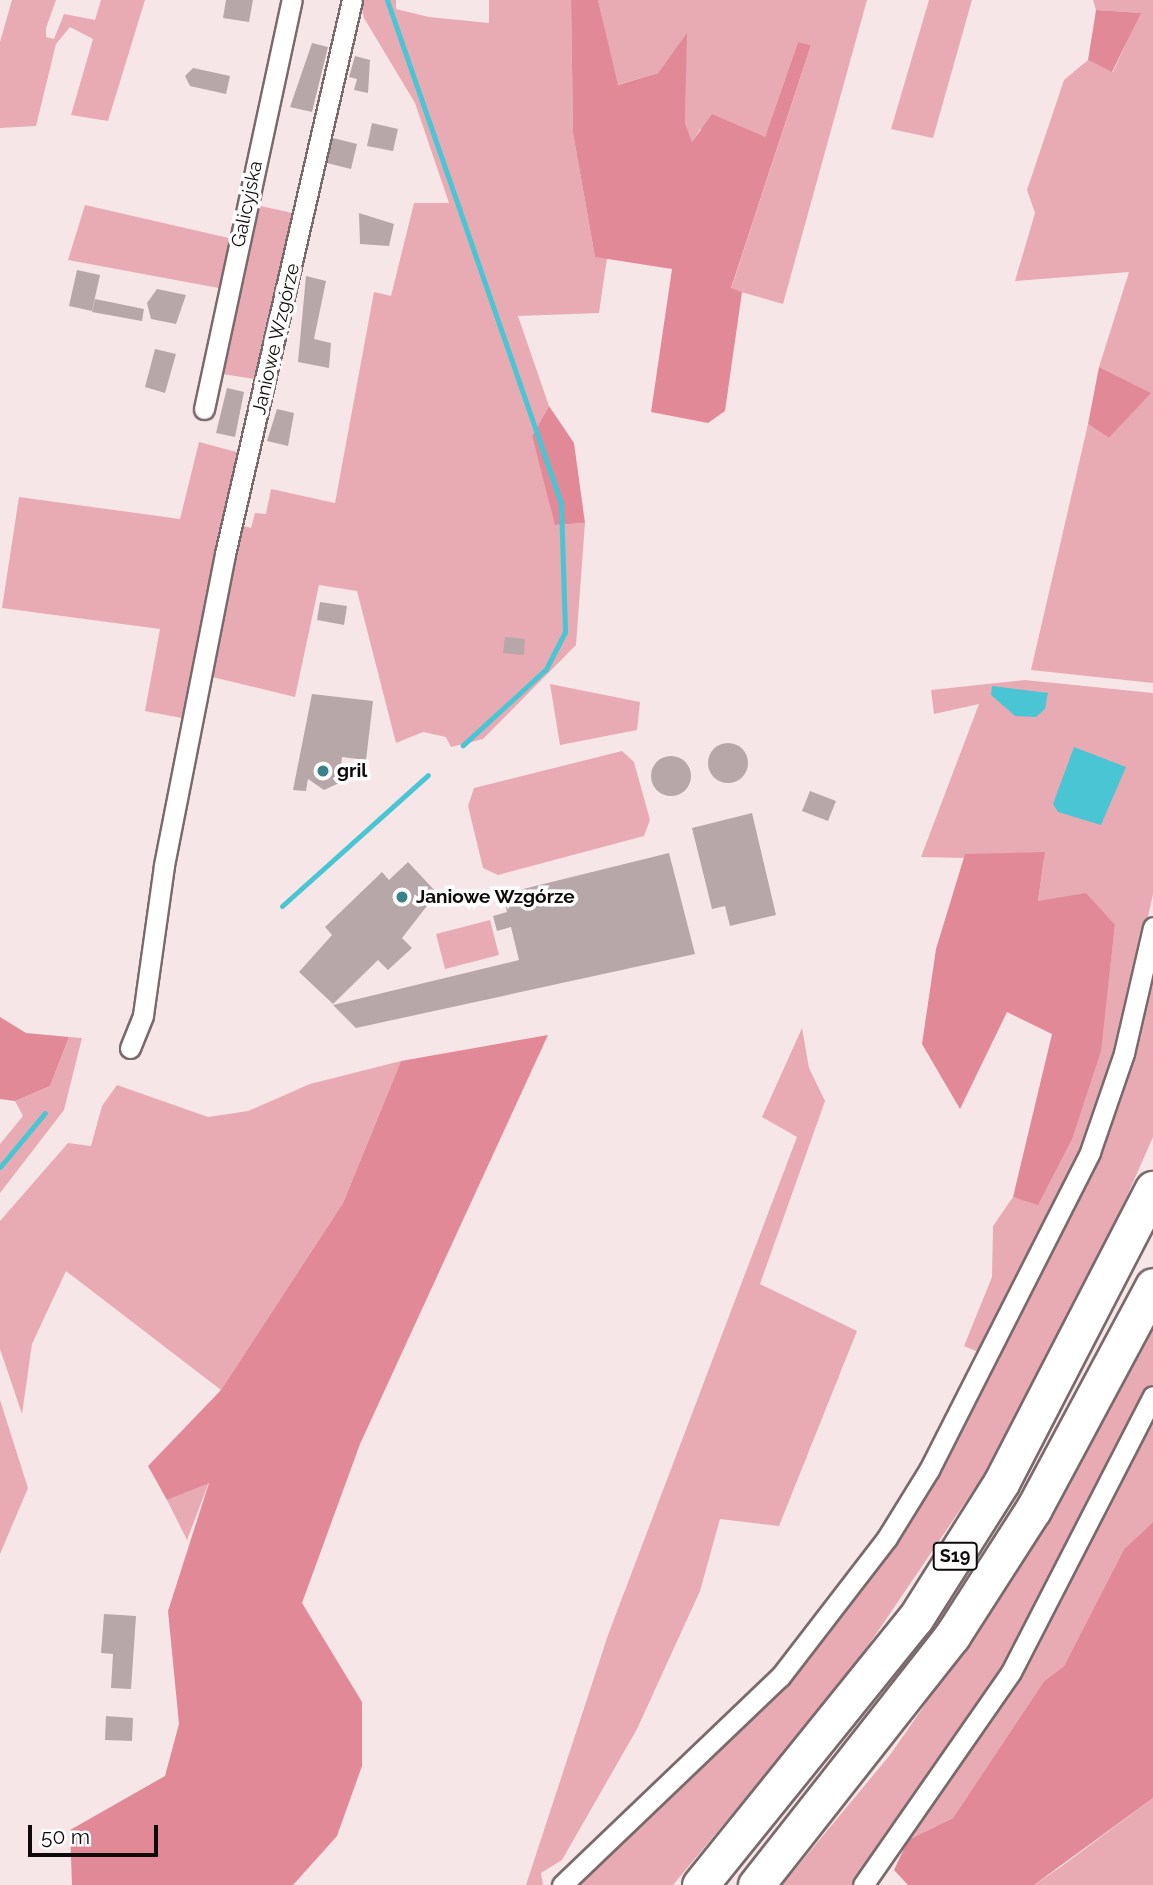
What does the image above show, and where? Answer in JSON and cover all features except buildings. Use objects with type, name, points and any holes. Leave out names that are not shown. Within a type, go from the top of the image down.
[{"type":"highway","name":"S19","points":[[700,1885],[915,1619],[1026,1437],[1153,1189]]},
{"type":"highway","name":"S19","points":[[756,1885],[952,1636],[1033,1510],[1153,1286]]},
{"type":"street","name":"Galicyjska","points":[[204,409],[292,0]]},
{"type":"street","name":"Janiowe Wzgórze","points":[[130,1048],[143,1015],[164,865],[225,554],[352,0]]},
{"type":"street","points":[[562,1885],[771,1686],[887,1538],[941,1447],[1090,1152],[1124,1053],[1153,927]]},
{"type":"street","points":[[863,1885],[1012,1672],[1153,1396]]},
{"type":"shaded area","points":[[12,0],[56,0],[46,28],[46,37],[54,39],[64,14],[95,20],[101,0],[145,0],[108,121],[71,115],[93,39],[70,27],[56,44],[36,126],[0,128],[0,42]]},
{"type":"shaded area","points":[[360,0],[396,0],[396,9],[429,17],[489,23],[489,0],[571,0],[573,133],[595,257],[607,258],[599,313],[518,316],[549,406],[532,436],[556,525],[585,523],[576,645],[483,739],[451,747],[446,737],[423,732],[396,743],[357,591],[319,585],[295,697],[208,676],[240,525],[251,528],[255,513],[266,514],[271,489],[335,503],[374,292],[391,296],[414,203],[449,203],[415,103],[364,18]]},
{"type":"shaded area","points":[[571,0],[598,0],[618,85],[658,73],[687,33],[685,123],[692,142],[712,114],[765,137],[798,42],[811,45],[731,288],[742,292],[725,411],[708,423],[651,412],[672,269],[595,257],[573,133]]},
{"type":"shaded area","points":[[598,0],[867,0],[783,304],[731,289],[811,45],[798,42],[765,137],[700,129],[692,143],[685,123],[686,35],[658,73],[617,85]]},
{"type":"shaded area","points":[[929,0],[972,0],[933,138],[891,129]]},
{"type":"shaded area","points":[[1093,0],[1153,0],[1153,683],[1031,670],[1088,424],[1109,438],[1150,393],[1099,367],[1129,272],[1015,281],[1035,213],[1027,190],[1064,80],[1088,60],[1113,72],[1140,13],[1096,10]]},
{"type":"shaded area","points":[[1096,10],[1141,13],[1112,72],[1088,60]]},
{"type":"shaded area","points":[[252,204],[297,214],[261,380],[216,373]]},
{"type":"shaded area","points":[[85,205],[233,239],[224,289],[68,260]]},
{"type":"shaded area","points":[[1099,367],[1151,393],[1109,438],[1088,424]]},
{"type":"shaded area","points":[[549,406],[574,443],[585,523],[555,525],[532,436]]},
{"type":"shaded area","points":[[199,442],[244,454],[187,719],[145,711],[160,629],[2,608],[19,497],[180,519]]},
{"type":"shaded area","points":[[1025,680],[1153,693],[1153,894],[1123,1031],[1080,1153],[983,1354],[964,1346],[992,1277],[993,1226],[1013,1197],[1038,1204],[1108,985],[1115,925],[1038,901],[1044,860],[921,857],[979,704],[934,714],[931,690]]},
{"type":"shaded area","points":[[550,684],[640,702],[637,730],[560,745]]},
{"type":"shaded area","points":[[622,751],[634,762],[650,820],[644,836],[498,875],[483,868],[468,806],[474,788]]},
{"type":"shaded area","points":[[1045,852],[1038,901],[1086,893],[1115,925],[1101,1051],[1072,1139],[1038,1205],[1013,1197],[1052,1034],[1007,1012],[960,1109],[922,1044],[936,949],[965,854]]},
{"type":"shaded area","points":[[490,920],[499,955],[445,969],[436,934]]},
{"type":"shaded area","points":[[1153,957],[1153,1137],[1083,1296],[1004,1445],[849,1674],[673,1885],[572,1885],[841,1611],[1059,1234]]},
{"type":"shaded area","points":[[0,1017],[26,1033],[69,1037],[50,1086],[15,1101],[0,1099]]},
{"type":"shaded area","points":[[802,1028],[809,1068],[825,1101],[760,1284],[857,1331],[779,1526],[720,1519],[700,1591],[637,1729],[562,1860],[541,1873],[543,1885],[526,1885],[608,1635],[797,1137],[762,1117]]},
{"type":"shaded area","points":[[548,1035],[360,1444],[302,1603],[362,1702],[362,1766],[337,1836],[293,1885],[72,1885],[70,1830],[165,1776],[179,1724],[168,1611],[209,1483],[167,1500],[148,1466],[221,1390],[343,1203],[401,1061]]},
{"type":"shaded area","points":[[69,1037],[82,1038],[64,1110],[0,1193],[0,1144],[23,1116],[15,1101],[50,1086]]},
{"type":"shaded area","points":[[401,1061],[343,1203],[221,1390],[66,1271],[32,1344],[22,1414],[0,1349],[0,1221],[68,1143],[91,1146],[102,1106],[117,1085],[208,1117],[248,1111],[310,1084]]},
{"type":"shaded area","points":[[1153,1328],[1153,1384],[1009,1663],[856,1885],[782,1885],[890,1755],[1017,1572]]},
{"type":"shaded area","points":[[0,1400],[28,1488],[0,1554]]},
{"type":"shaded area","points":[[1153,1419],[1153,1522],[1124,1549],[1064,1666],[1044,1681],[953,1818],[908,1840],[988,1722]]},
{"type":"shaded area","points":[[209,1482],[187,1540],[167,1500]]},
{"type":"shaded area","points":[[1153,1522],[1153,1798],[1034,1885],[908,1885],[894,1870],[908,1840],[953,1818],[1044,1681],[1064,1666],[1124,1549]]},
{"type":"shaded area","points":[[1153,1798],[1153,1885],[1034,1885],[1062,1866]]},
{"type":"water","points":[[992,686],[1048,693],[1045,709],[1036,717],[1015,716],[991,695]]},
{"type":"water","points":[[1074,747],[1126,767],[1101,825],[1058,812],[1053,804]]},
{"type":"waterway","points":[[387,0],[561,503],[565,632],[546,669],[463,745]]},
{"type":"waterway","points":[[282,906],[428,775]]},
{"type":"waterway","points":[[0,1167],[45,1113]]},
{"type":"place","name":"gril","points":[[323,771]]},
{"type":"place","name":"Janiowe Wzgórze","points":[[402,897]]}]
